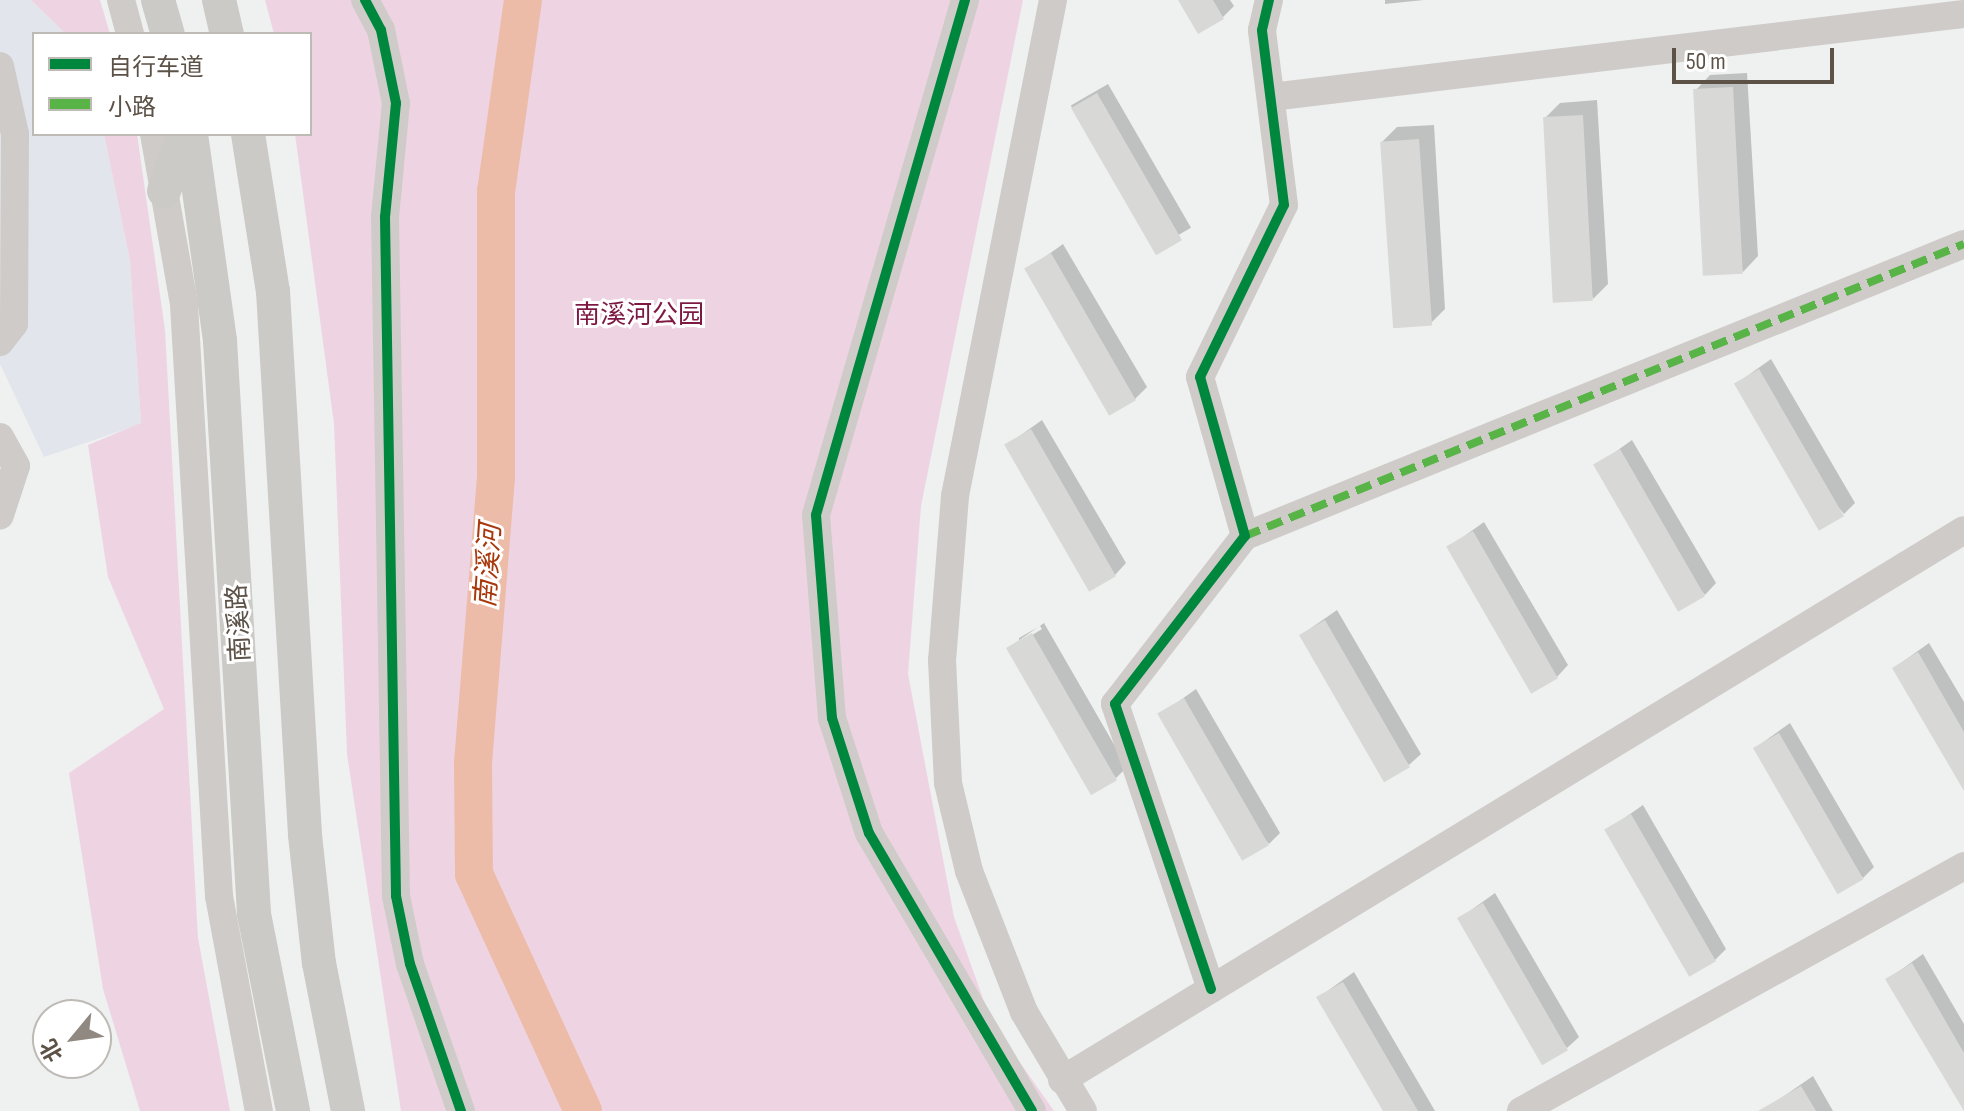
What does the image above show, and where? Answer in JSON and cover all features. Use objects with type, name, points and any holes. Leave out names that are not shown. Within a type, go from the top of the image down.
[{"type":"main road","points":[[158,0],[167,32]]},
{"type":"main road","points":[[219,0],[227,32]]},
{"type":"main road","points":[[164,191],[183,136]]},
{"type":"main road","name":"南溪路","points":[[191,136],[220,341],[254,914],[293,1111]]},
{"type":"main road","points":[[248,136],[274,306],[305,835],[321,977],[348,1111]]},
{"type":"street","points":[[121,0],[129,32]]},
{"type":"street","points":[[365,0],[381,30],[396,103],[385,217],[396,896],[410,964],[461,1111]]},
{"type":"street","points":[[965,0],[816,515],[832,718],[869,833],[1032,1111]]},
{"type":"street","points":[[1053,0],[955,496],[942,660],[948,783],[969,871],[999,956],[1062,1080],[1083,1111]]},
{"type":"street","points":[[1245,536],[1200,377],[1284,205],[1262,30],[1269,0]]},
{"type":"street","points":[[1271,97],[1964,14]]},
{"type":"street","points":[[0,66],[15,134],[14,324],[0,342]]},
{"type":"street","points":[[154,136],[184,305],[219,896],[259,1111]]},
{"type":"street","points":[[1211,989],[1115,704],[1245,536],[1964,244]]},
{"type":"street","points":[[0,437],[16,466],[0,515]]},
{"type":"street","points":[[1062,1080],[1964,530]]},
{"type":"street","points":[[1521,1111],[1964,866]]},
{"type":"shaded area","points":[[0,0],[31,0],[64,32],[32,32],[32,136],[104,136],[130,261],[141,424],[44,457],[0,364]]},
{"type":"green space","points":[[31,0],[100,0],[109,32],[64,32]]},
{"type":"green space","name":"南溪河公园","points":[[265,0],[1023,0],[921,506],[908,674],[954,917],[991,1021],[1054,1111],[401,1111],[347,754],[334,424],[295,136],[312,136],[312,32],[273,32]]},
{"type":"green space","points":[[104,136],[137,136],[165,330],[198,938],[230,1111],[140,1111],[112,1019],[112,999],[106,999],[103,989],[69,773],[164,709],[108,577],[88,445],[141,423],[130,261]]},
{"type":"building","points":[[1178,0],[1213,0],[1224,19],[1198,34]]},
{"type":"building","points":[[1733,87],[1743,274],[1703,276],[1693,89]]},
{"type":"building","points":[[1097,93],[1182,240],[1156,255],[1071,108]]},
{"type":"building","points":[[1583,115],[1593,301],[1553,303],[1543,117]]},
{"type":"building","points":[[1419,139],[1432,326],[1393,328],[1380,142]]},
{"type":"building","points":[[1051,253],[1136,400],[1109,416],[1024,269]]},
{"type":"building","points":[[1759,369],[1844,516],[1819,531],[1734,384]]},
{"type":"building","points":[[1031,429],[1116,576],[1089,592],[1004,444]]},
{"type":"building","points":[[1620,449],[1705,596],[1678,612],[1593,464]]},
{"type":"building","points":[[1473,531],[1558,678],[1531,694],[1446,546]]},
{"type":"building","points":[[1325,620],[1410,767],[1384,782],[1299,635]]},
{"type":"building","points":[[1032,633],[1117,780],[1091,795],[1006,648]]},
{"type":"building","points":[[1918,652],[1964,732],[1964,791],[1892,668]]},
{"type":"building","points":[[1184,698],[1269,845],[1242,861],[1157,714]]},
{"type":"building","points":[[1779,733],[1864,879],[1838,894],[1753,748]]},
{"type":"building","points":[[1631,814],[1716,961],[1689,977],[1604,829]]},
{"type":"building","points":[[1483,903],[1568,1050],[1542,1065],[1457,918]]},
{"type":"building","points":[[1912,963],[1964,1053],[1964,1111],[1885,979]]},
{"type":"building","points":[[1343,982],[1418,1111],[1383,1111],[1316,997]]},
{"type":"building","points":[[1801,1086],[1816,1111],[1758,1111]]},
{"type":"waterway","name":"南溪河","points":[[523,0],[496,191],[496,477],[473,763],[474,874],[583,1111]]},
{"type":"marked path","points":[[1245,536],[1964,244]]},
{"type":"cycle path","points":[[365,0],[381,30],[396,103],[385,217],[396,896],[410,964],[461,1111]]},
{"type":"cycle path","points":[[965,0],[816,515],[832,718],[869,833],[1032,1111]]},
{"type":"cycle path","points":[[1211,989],[1115,704],[1245,536],[1200,377],[1284,205],[1262,30],[1269,0]]}]
